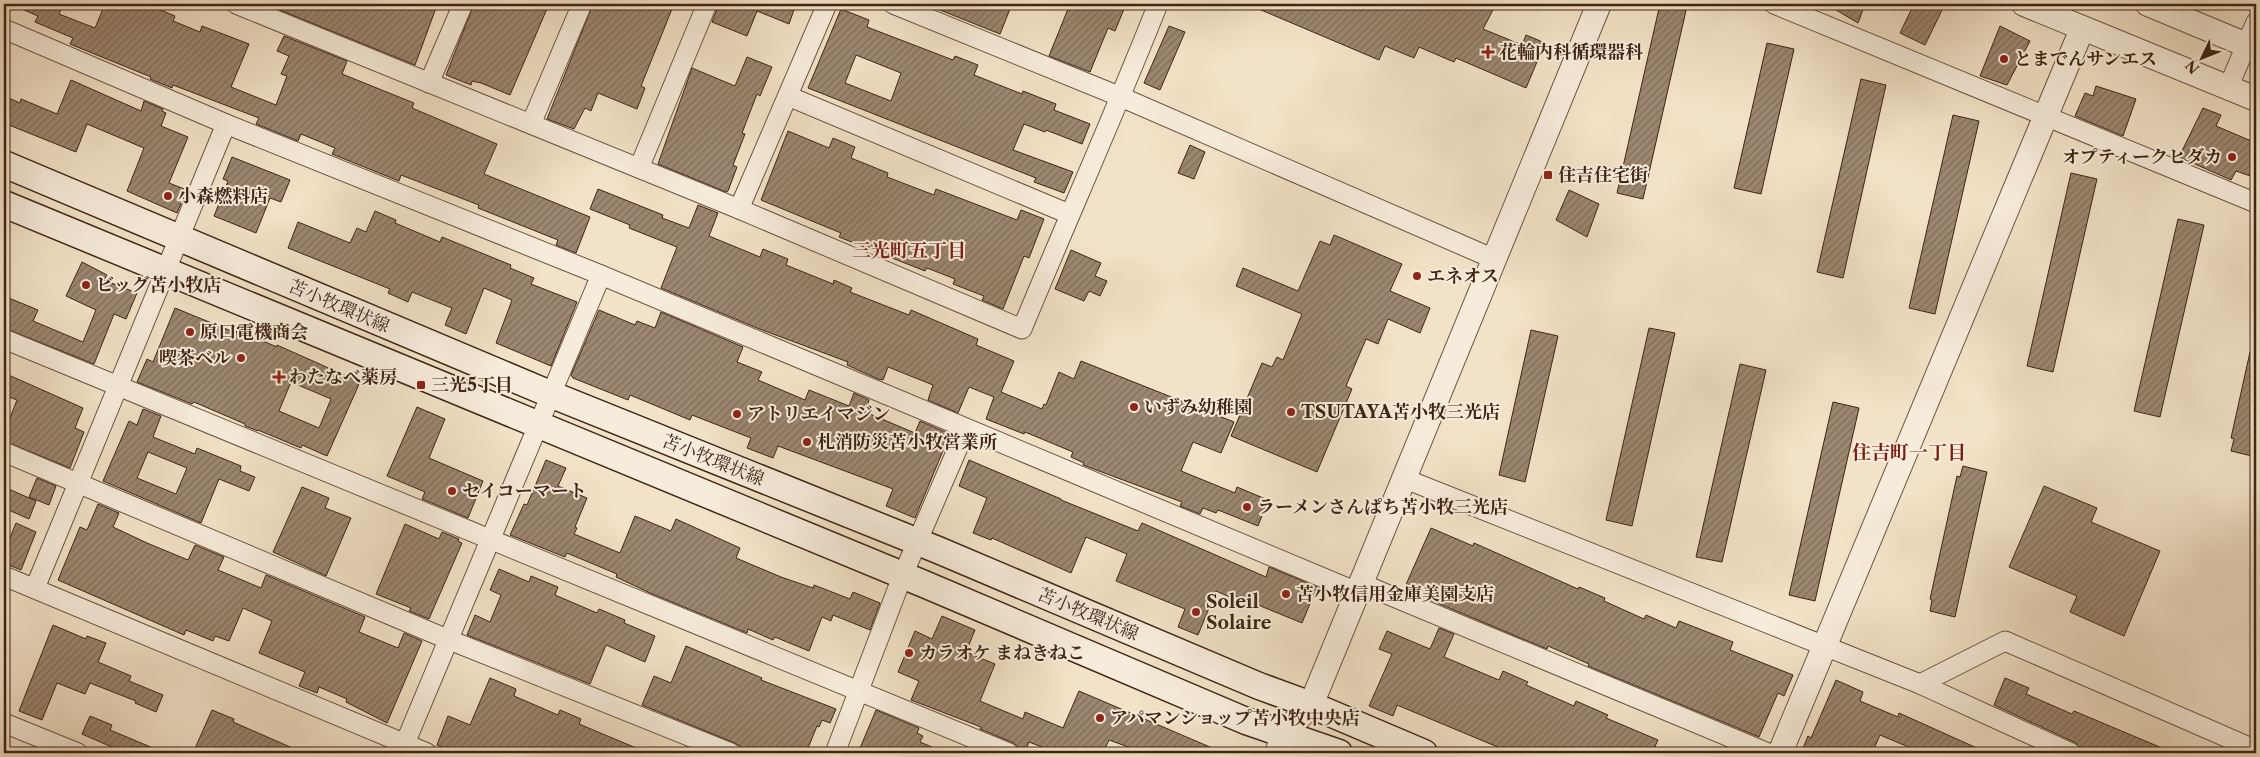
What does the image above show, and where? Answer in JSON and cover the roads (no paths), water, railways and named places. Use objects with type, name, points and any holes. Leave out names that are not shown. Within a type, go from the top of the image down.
[{"type":"main road","name":"苫小牧環状線","points":[[4,164],[550,394],[916,542],[1424,753]]},
{"type":"main road","name":"苫小牧環状線","points":[[4,204],[902,576],[1246,721],[1281,743],[1339,753]]},
{"type":"street","points":[[236,4],[739,209],[1022,329],[1069,214],[1121,97],[1158,4]]},
{"type":"street","points":[[430,83],[463,4]]},
{"type":"street","points":[[531,124],[582,4]]},
{"type":"street","points":[[639,168],[707,4]]},
{"type":"street","points":[[739,209],[827,4]]},
{"type":"street","points":[[893,4],[1121,97],[1494,259]]},
{"type":"street","points":[[1281,743],[1311,706],[1598,4]]},
{"type":"street","points":[[1774,4],[2256,203]]},
{"type":"street","points":[[2024,4],[2256,99]]},
{"type":"street","points":[[2149,4],[2252,47]]},
{"type":"street","points":[[2228,88],[2252,47],[2256,22]]},
{"type":"street","points":[[4,29],[226,124],[601,275],[966,429],[1768,753]]},
{"type":"street","points":[[1780,753],[1826,647],[2082,29]]},
{"type":"street","points":[[788,96],[1069,214]]},
{"type":"street","points":[[35,588],[119,388],[178,238],[226,124]]},
{"type":"street","points":[[403,749],[447,638],[601,275]]},
{"type":"street","points":[[4,339],[119,388],[1009,753]]},
{"type":"street","points":[[835,753],[902,576],[966,429]]},
{"type":"street","points":[[4,452],[447,638],[731,753]]},
{"type":"street","points":[[1403,478],[1920,684],[2071,753]]},
{"type":"street","points":[[4,576],[403,749],[427,753]]},
{"type":"street","points":[[1920,684],[2005,641],[2256,750]]},
{"type":"street","points":[[1310,748],[1311,706]]},
{"type":"street","points":[[4,723],[78,753]]},
{"type":"place","name":"花輪内科循環器科","points":[[1488,52]]},
{"type":"place","name":"とまでんサンエス","points":[[2004,59]]},
{"type":"place","name":"オプティークヒダカ","points":[[2232,157]]},
{"type":"place","name":"住吉住宅街","points":[[1548,175]]},
{"type":"place","name":"小森燃料店","points":[[168,196]]},
{"type":"place","name":"エネオス","points":[[1417,276]]},
{"type":"place","name":"ビッグ苫小牧店","points":[[86,285]]},
{"type":"place","name":"原口電機商会","points":[[190,332]]},
{"type":"place","name":"喫茶ベル","points":[[241,358]]},
{"type":"place","name":"わたなべ薬房","points":[[279,377]]},
{"type":"place","name":"三光5丁目","points":[[421,385]]},
{"type":"place","name":"いずみ幼稚園","points":[[1134,407]]},
{"type":"place","name":"TSUTAYA苫小牧三光店","points":[[1291,412]]},
{"type":"place","name":"アトリエイマジン","points":[[737,414]]},
{"type":"place","name":"札消防災苫小牧営業所","points":[[807,442]]},
{"type":"place","name":"セイコーマート","points":[[452,491]]},
{"type":"place","name":"ラーメンさんぱち苫小牧三光店","points":[[1247,507]]},
{"type":"place","name":"苫小牧信用金庫美園支店","points":[[1286,594]]},
{"type":"place","name":"Soleil Solaire","points":[[1196,612]]},
{"type":"place","name":"カラオケ まねきねこ","points":[[909,653]]},
{"type":"place","name":"アパマンショップ苫小牧中央店","points":[[1100,718]]},
{"type":"district","name":"三光町五丁目","points":[[909,250]]},
{"type":"district","name":"住吉町一丁目","points":[[1909,452]]}]
